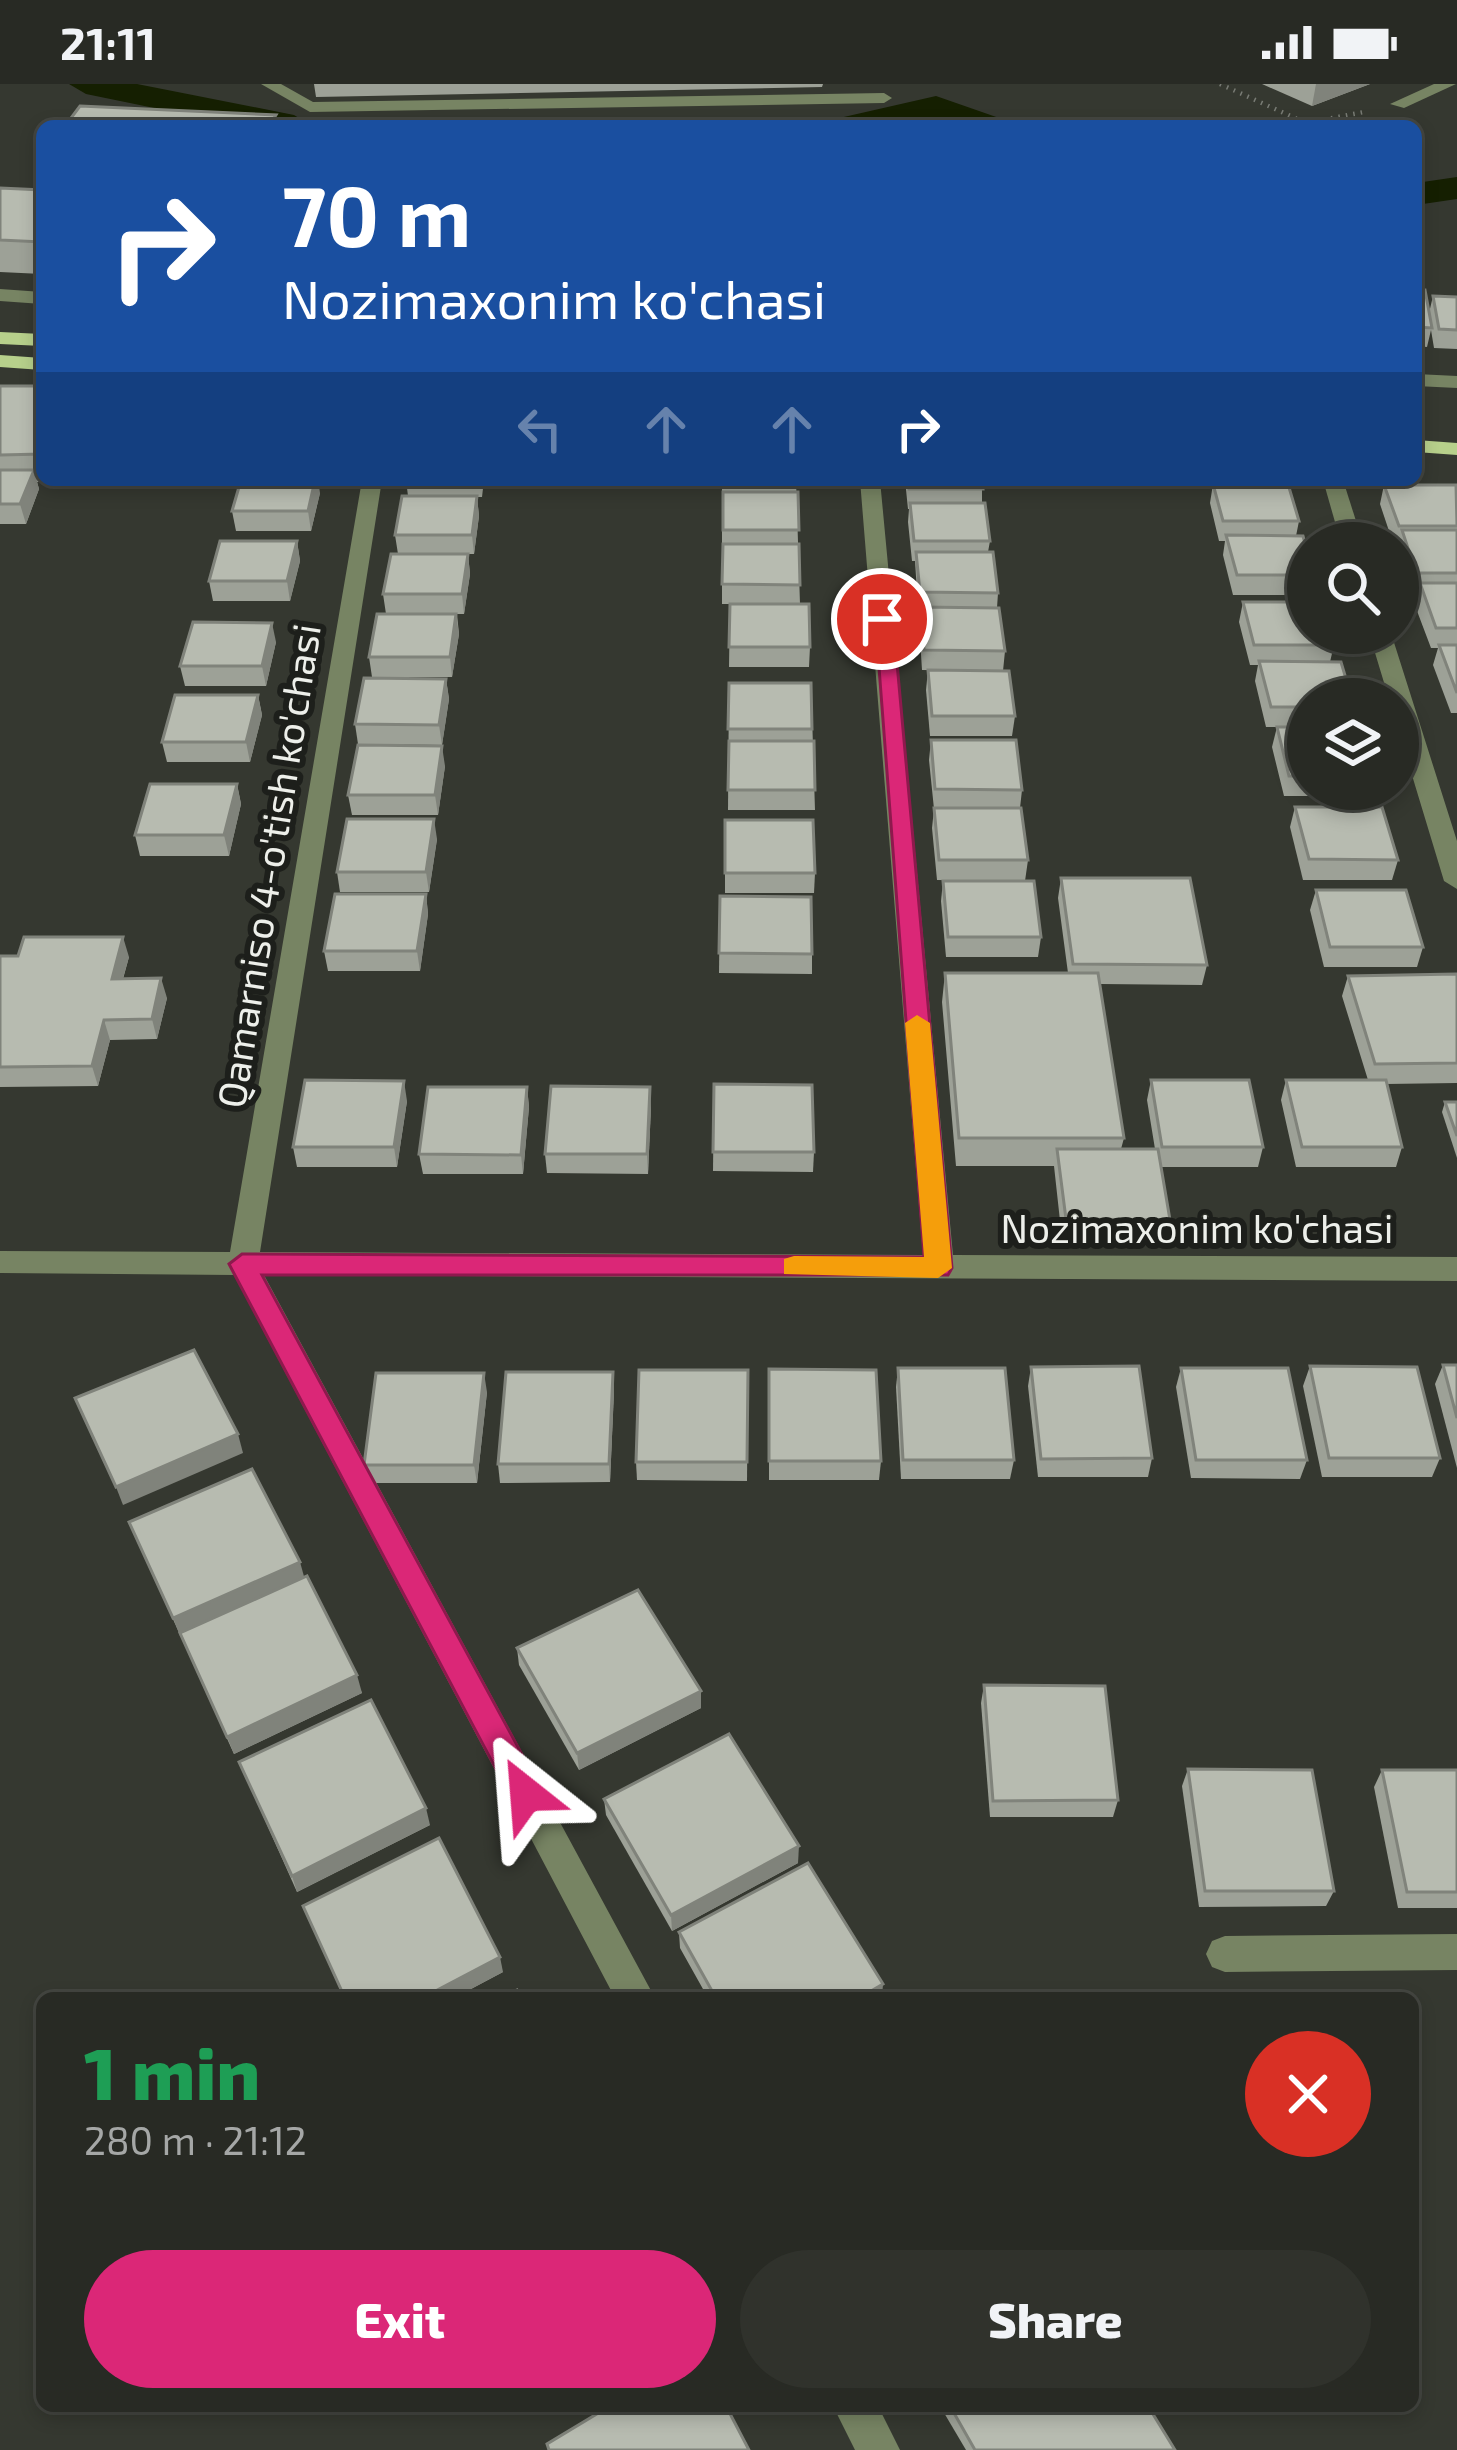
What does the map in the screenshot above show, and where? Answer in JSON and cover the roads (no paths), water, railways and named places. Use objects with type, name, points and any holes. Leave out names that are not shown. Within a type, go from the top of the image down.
[{"type":"main road","points":[[0,338],[36,340]]},
{"type":"main road","points":[[0,362],[36,364]]},
{"type":"main road","points":[[1422,426],[1457,428]]},
{"type":"main road","points":[[1422,446],[1457,449]]},
{"type":"street","points":[[269,84],[310,107],[884,98]]},
{"type":"street","points":[[1398,104],[1448,84]]},
{"type":"street","points":[[0,295],[36,298]]},
{"type":"street","points":[[1422,380],[1457,382]]},
{"type":"street","name":"Qamarniso 4-o'tish ko'chasi","points":[[242,1264],[371,486]]},
{"type":"street","points":[[871,486],[938,1268]]},
{"type":"street","points":[[1335,486],[1346,522]]},
{"type":"street","points":[[1388,654],[1444,800],[1457,880]]},
{"type":"street","name":"Nozimaxonim ko'chasi","points":[[0,1262],[1457,1269]]},
{"type":"street","points":[[242,1264],[633,1992]]},
{"type":"street","points":[[1225,1954],[1457,1952]]},
{"type":"street","points":[[858,2412],[878,2450]]},
{"type":"waterway","points":[[86,84],[264,120]]},
{"type":"waterway","points":[[874,120],[936,106],[974,120]]},
{"type":"waterway","points":[[1422,193],[1457,188]]}]
